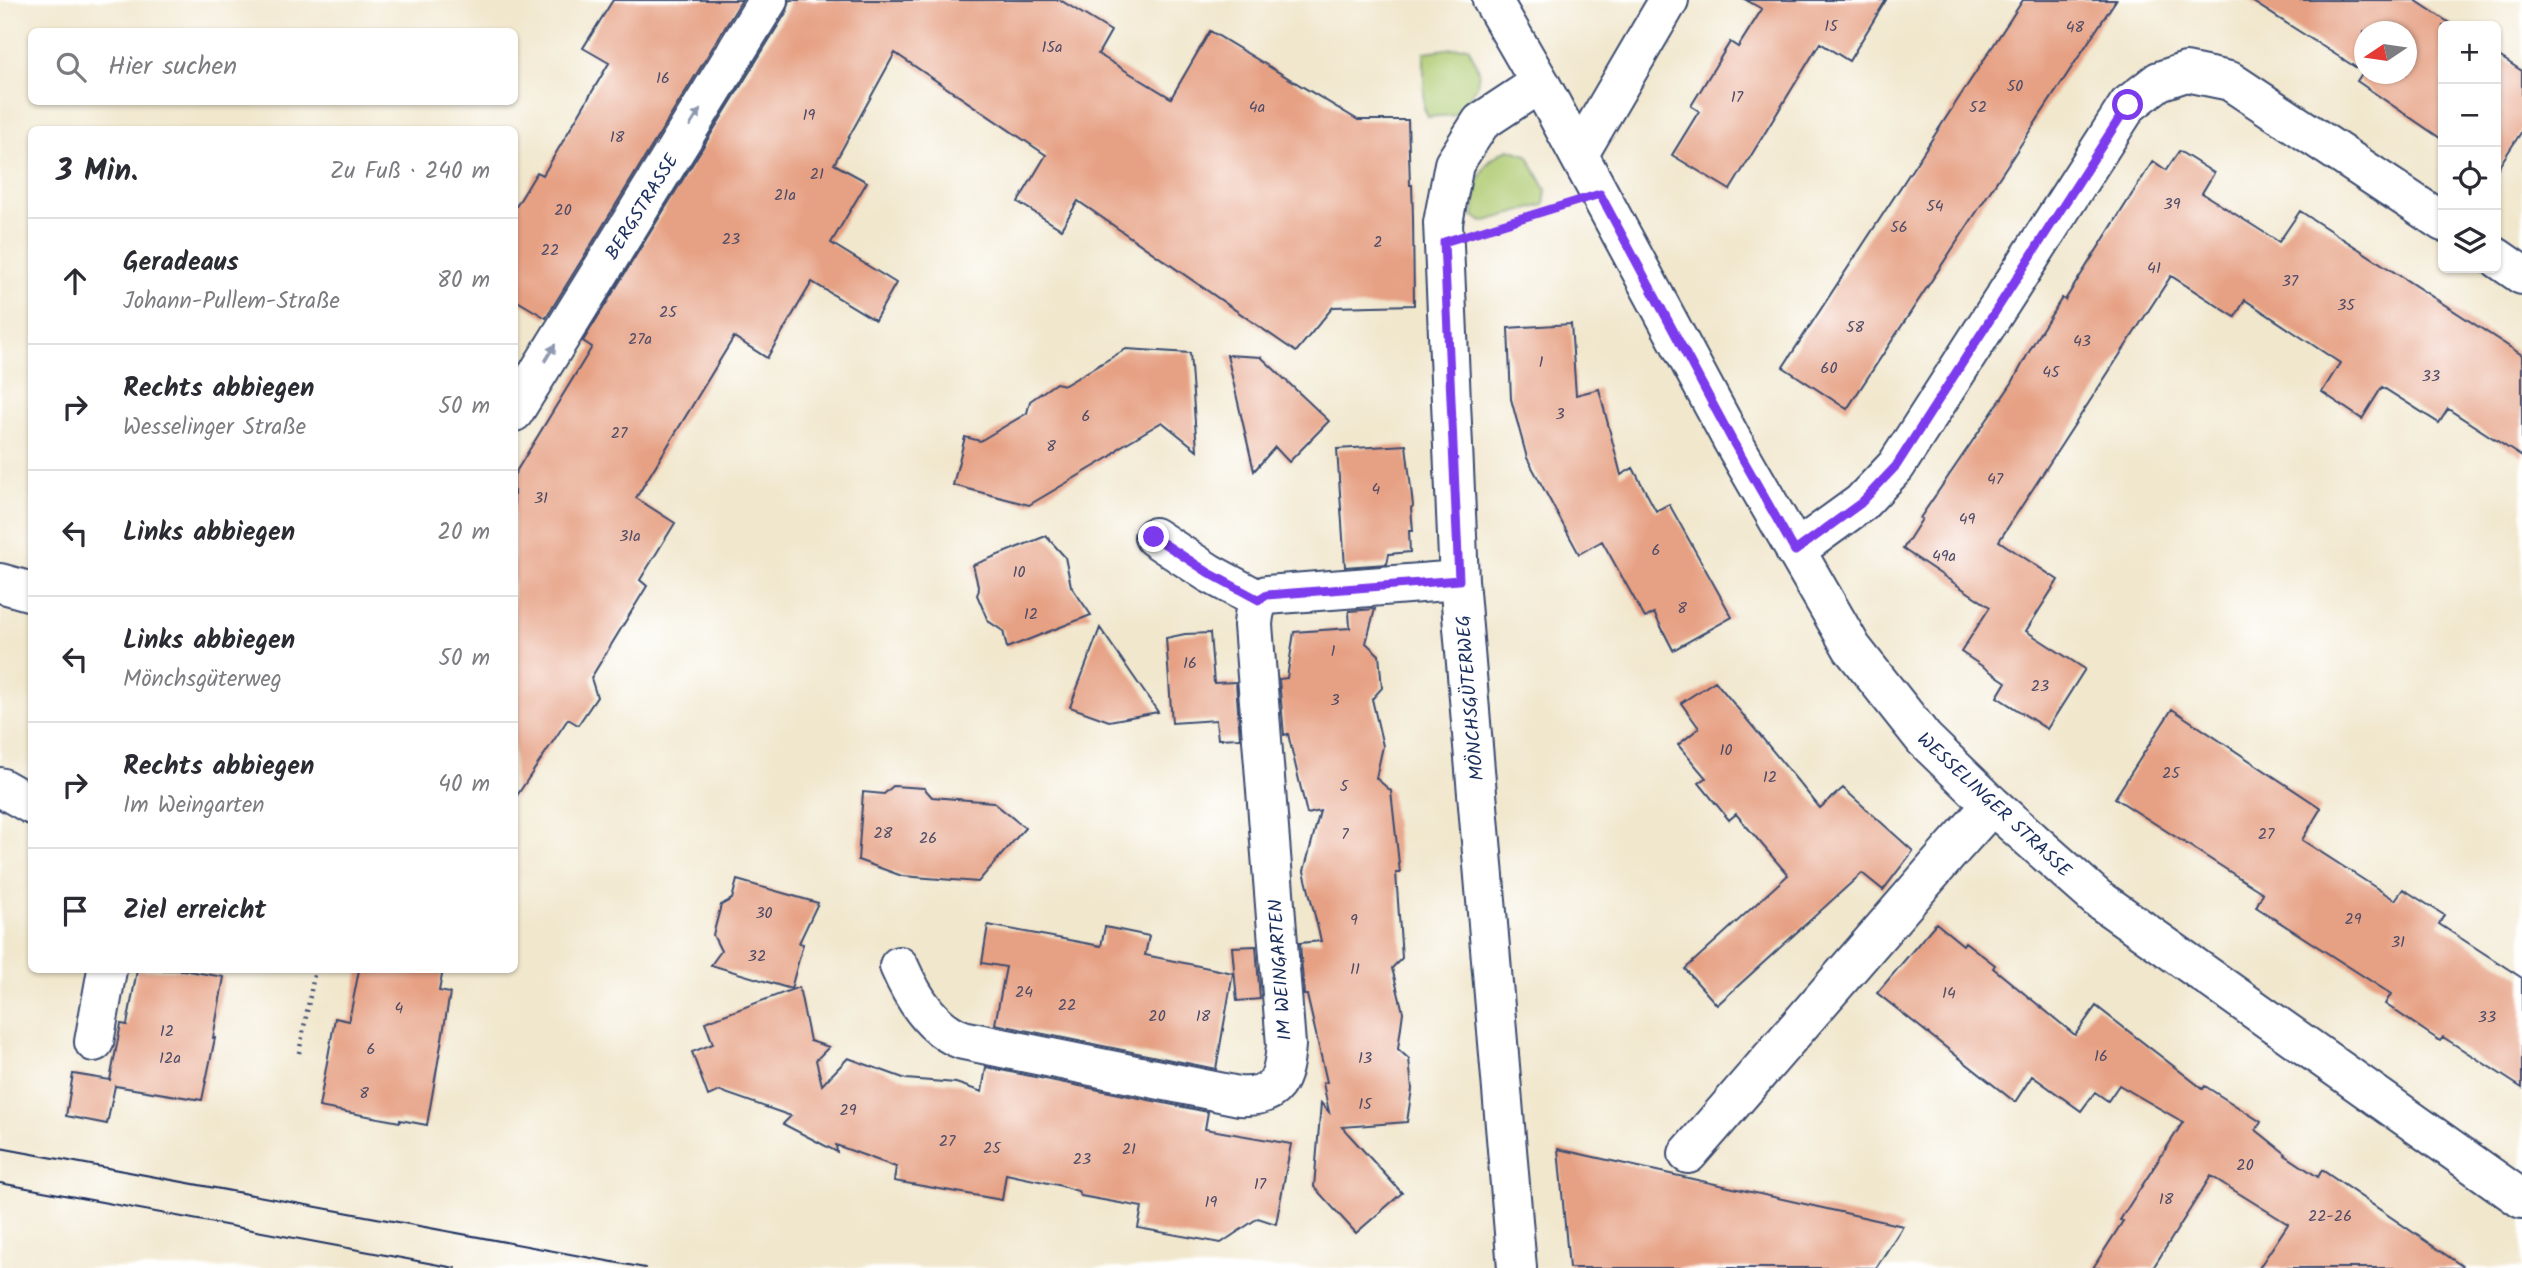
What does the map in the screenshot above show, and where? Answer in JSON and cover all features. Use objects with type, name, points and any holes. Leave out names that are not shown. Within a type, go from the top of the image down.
[{"type":"street","name":"BERGSTRASSE","points":[[518,406],[768,0]]},
{"type":"street","points":[[1579,154],[1669,0]]},
{"type":"street","name":"WESSELINGER STRASSE","points":[[1502,5],[1540,83],[1732,440],[1795,551],[1852,648],[1924,740],[1992,805],[2097,898],[2522,1199]]},
{"type":"street","points":[[1795,551],[1861,503],[1896,466],[2128,105],[2159,80],[2186,72],[2230,81],[2438,219]]},
{"type":"street","name":"MÖNCHSGÜTERWEG","points":[[1517,1268],[1459,580],[1443,223],[1454,164],[1481,122],[1540,83]]},
{"type":"street","points":[[2501,260],[2522,275]]},
{"type":"street","points":[[1154,537],[1209,573],[1259,600],[1267,595],[1459,580]]},
{"type":"street","points":[[0,583],[28,591]]},
{"type":"street","name":"IM WEINGARTEN","points":[[899,967],[911,994],[937,1024],[950,1036],[963,1040],[1239,1096],[1254,1097],[1269,1092],[1278,1083],[1284,1067],[1286,1045],[1253,625],[1254,610],[1259,600]]},
{"type":"street","points":[[0,787],[28,803]]},
{"type":"street","points":[[1688,1154],[1992,805]]},
{"type":"street","points":[[94,1042],[106,973]]},
{"type":"path","points":[[1444,242],[1600,194]]},
{"type":"path","points":[[299,1053],[313,973]]},
{"type":"green space","points":[[1468,46],[1479,71],[1477,86],[1456,115],[1428,117],[1424,108],[1424,52]]},
{"type":"green space","points":[[1509,149],[1527,155],[1546,190],[1544,205],[1482,222],[1474,216],[1480,176],[1490,161]]},
{"type":"building","points":[[613,0],[742,0],[546,318],[518,301],[518,203],[537,172],[543,175],[609,63],[583,48]]},
{"type":"building","points":[[790,0],[1060,0],[1111,31],[1098,54],[1171,98],[1210,31],[1358,120],[1408,120],[1414,305],[1333,307],[1296,352],[1078,201],[1061,229],[1018,202],[1046,155],[895,53],[834,164],[867,182],[831,243],[896,283],[875,320],[812,282],[767,358],[734,337],[636,498],[675,523],[640,580],[647,586],[591,678],[597,697],[578,725],[568,719],[518,794],[518,468],[592,347],[583,341],[787,11]]},
{"type":"building","points":[[1746,0],[1886,0],[1849,61],[1820,43],[1730,190],[1672,155],[1699,111],[1691,106],[1730,42],[1738,47],[1762,9]]},
{"type":"building","points":[[2023,0],[2116,0],[1847,409],[1783,367]]},
{"type":"building","points":[[2250,0],[2415,0],[2446,21],[2438,21],[2438,137],[2361,84],[2417,84],[2417,21],[2354,21],[2354,66]]},
{"type":"building","points":[[2501,57],[2522,71],[2522,131],[2501,163]]},
{"type":"building","points":[[2179,151],[2214,173],[2202,193],[2279,242],[2300,211],[2522,355],[2522,457],[2448,409],[2439,423],[2382,387],[2362,419],[2322,392],[2340,363],[2245,300],[2235,317],[2171,276],[1999,541],[2058,580],[2026,631],[2085,669],[2047,729],[1997,697],[2006,682],[1961,652],[1990,607],[1903,549],[1922,519],[1920,518],[2012,383],[2062,298],[2065,300],[2153,161],[2166,170]]},
{"type":"building","points":[[1571,324],[1576,395],[1599,389],[1621,475],[1633,468],[1656,511],[1669,504],[1732,617],[1673,650],[1654,613],[1645,618],[1602,541],[1579,554],[1527,458],[1511,399],[1508,328]]},
{"type":"building","points":[[1126,349],[1190,353],[1197,450],[1162,422],[1120,447],[1110,457],[1029,505],[953,485],[965,437],[980,441],[1027,413],[1030,401],[1056,383],[1065,385]]},
{"type":"building","points":[[1227,355],[1261,357],[1329,421],[1289,462],[1275,447],[1254,471]]},
{"type":"building","points":[[1406,445],[1413,506],[1413,531],[1409,531],[1410,552],[1389,554],[1387,564],[1345,567],[1337,449]]},
{"type":"building","points":[[1046,536],[1065,557],[1071,586],[1091,615],[1007,648],[1003,631],[988,621],[977,595],[979,590],[973,565]]},
{"type":"building","points":[[1375,609],[1366,643],[1379,655],[1382,688],[1372,699],[1383,746],[1376,778],[1391,791],[1400,873],[1396,873],[1402,958],[1392,968],[1403,1012],[1398,1049],[1409,1059],[1412,1089],[1407,1122],[1342,1127],[1402,1193],[1356,1233],[1314,1187],[1321,1103],[1329,1112],[1323,1083],[1327,1082],[1307,995],[1304,995],[1300,943],[1321,941],[1304,871],[1320,811],[1307,814],[1288,734],[1284,735],[1279,679],[1287,678],[1294,632],[1350,628],[1349,611]]},
{"type":"building","points":[[1100,628],[1158,712],[1109,721],[1070,707]]},
{"type":"building","points":[[1210,633],[1214,683],[1236,682],[1240,738],[1218,739],[1216,720],[1172,723],[1166,638]]},
{"type":"building","points":[[1715,681],[1820,808],[1843,788],[1913,851],[1883,890],[1862,873],[1717,1005],[1685,969],[1788,875],[1736,814],[1729,820],[1699,783],[1706,778],[1678,745],[1699,728],[1681,703]]},
{"type":"building","points":[[2172,709],[2321,808],[2302,840],[2395,900],[2403,889],[2444,915],[2439,924],[2522,978],[2522,1088],[2443,1037],[2440,1041],[2385,1004],[2391,994],[2256,907],[2263,893],[2115,798]]},
{"type":"building","points":[[893,786],[924,788],[932,797],[993,802],[1025,828],[978,882],[902,876],[858,860],[863,792],[884,794]]},
{"type":"building","points":[[737,880],[818,903],[799,943],[803,944],[791,989],[711,965],[721,951],[713,935],[721,905],[732,899]]},
{"type":"building","points":[[1936,923],[1963,945],[1965,942],[1995,965],[1993,968],[2075,1035],[2096,1006],[2203,1089],[2205,1086],[2261,1122],[2256,1130],[2285,1155],[2318,1177],[2322,1170],[2465,1268],[2259,1268],[2288,1224],[2211,1176],[2153,1268],[2093,1268],[2123,1221],[2120,1220],[2183,1122],[2119,1085],[2108,1101],[2095,1092],[2081,1111],[2032,1076],[2015,1102],[1877,993]]},
{"type":"building","points":[[988,925],[1101,946],[1105,927],[1149,936],[1145,955],[1233,973],[1216,1069],[995,1024],[1006,967],[982,963]]},
{"type":"building","points":[[1256,946],[1260,999],[1237,1001],[1232,947]]},
{"type":"building","points":[[136,973],[200,973],[224,977],[202,1100],[115,1086],[107,1124],[66,1116],[73,1074],[110,1080],[121,1024],[127,1025]]},
{"type":"building","points":[[358,973],[442,973],[439,991],[450,993],[427,1125],[319,1107],[335,1018],[349,1021]]},
{"type":"building","points":[[799,987],[810,1041],[829,1047],[816,1060],[822,1085],[848,1058],[906,1079],[956,1083],[982,1092],[986,1067],[1208,1112],[1205,1129],[1291,1144],[1276,1224],[1258,1218],[1221,1243],[1138,1228],[1142,1207],[1081,1196],[1078,1191],[1058,1185],[1006,1174],[1002,1200],[894,1181],[896,1167],[836,1145],[837,1152],[783,1124],[791,1116],[720,1091],[708,1096],[692,1052],[713,1044],[705,1022]]},
{"type":"building","points":[[1558,1149],[1903,1226],[1876,1268],[1569,1268]]},
{"type":"tram line","points":[[0,1148],[645,1268]]},
{"type":"tram line","points":[[0,1183],[455,1268]]},
{"type":"route","points":[[1154,537],[1209,573],[1259,600],[1267,595],[1459,580],[1444,242],[1600,194],[1795,551],[1861,503],[1896,466],[2128,105]]}]
